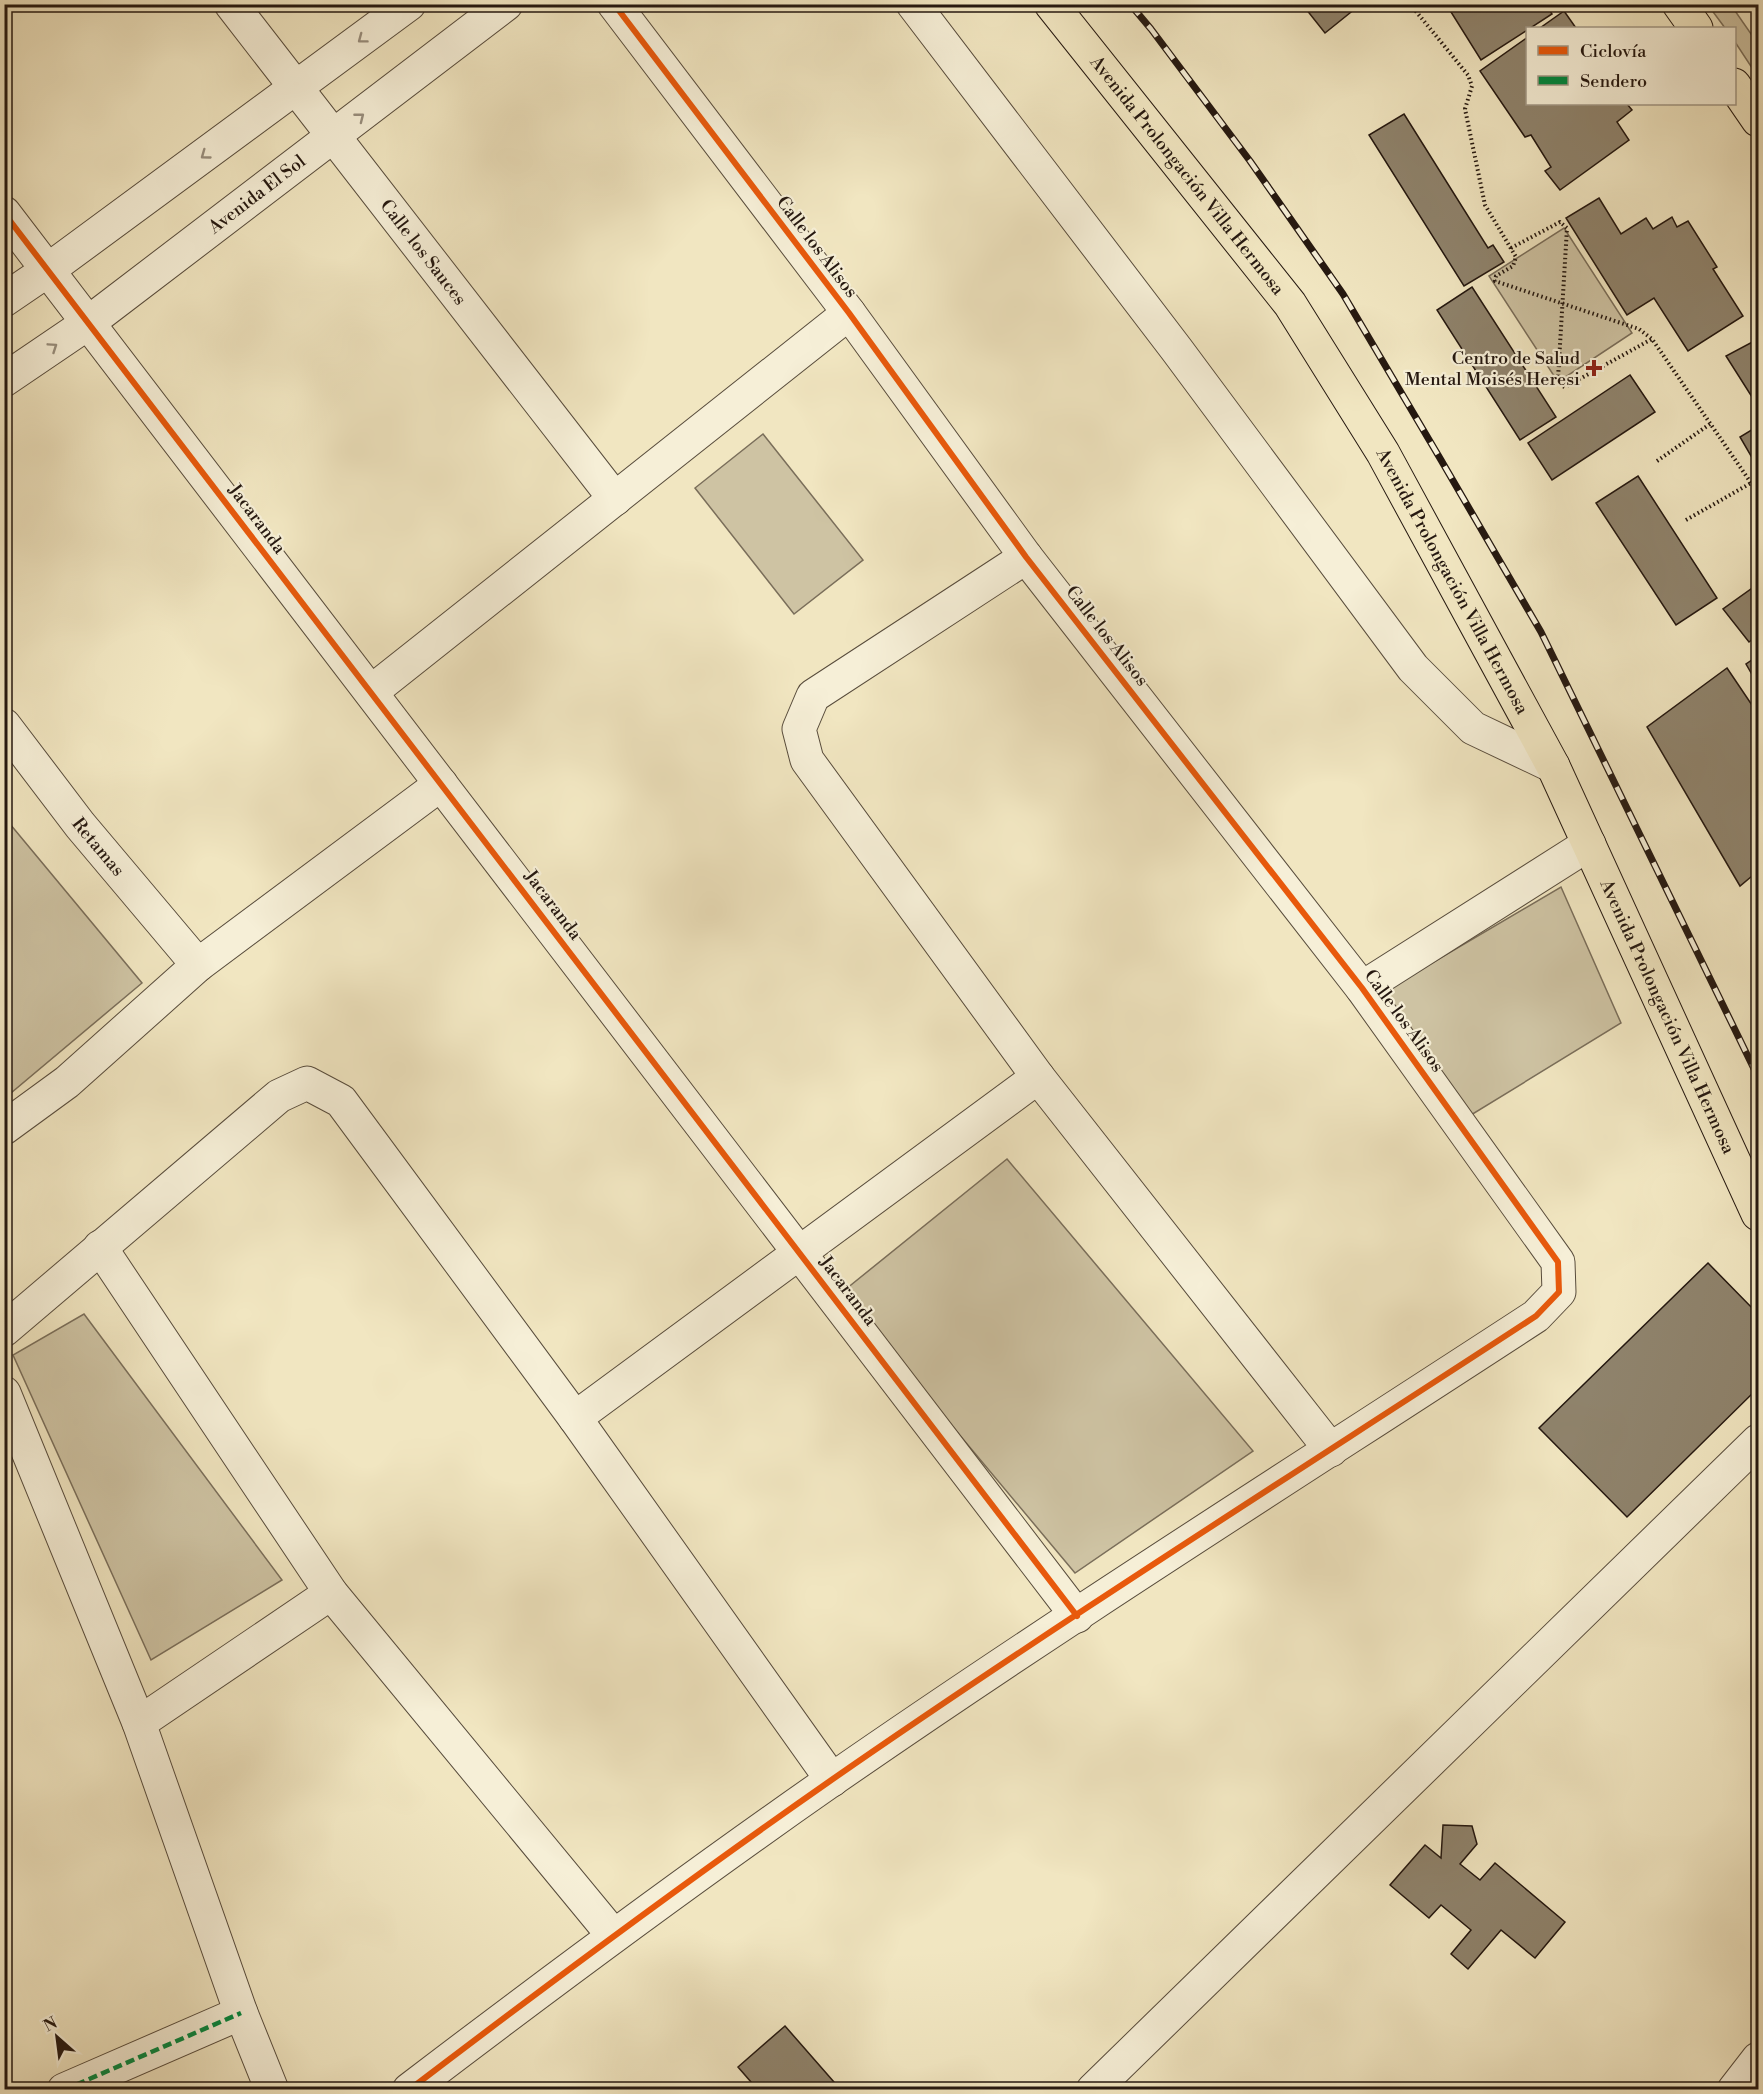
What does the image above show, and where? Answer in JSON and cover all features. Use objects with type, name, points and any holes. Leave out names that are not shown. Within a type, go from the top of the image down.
[{"type":"main road","name":"Avenida Prolongación Villa Hermosa","points":[[1051,4],[1290,304],[1383,453],[1553,766],[1758,1214]]},
{"type":"main road","points":[[1679,4],[1695,27]]},
{"type":"main road","points":[[1736,88],[1758,120]]},
{"type":"street","name":"Calle los Sauces","points":[[231,4],[615,499]]},
{"type":"street","points":[[4,300],[409,4]]},
{"type":"street","name":"Avenida El Sol","points":[[4,380],[88,323],[506,4]]},
{"type":"street","name":"Calle los Alisos","points":[[614,4],[849,313],[1026,557],[1362,988],[1558,1262],[1559,1292],[1536,1316],[1331,1450]]},
{"type":"street","points":[[913,4],[1177,350],[1413,668],[1473,729],[1553,766]]},
{"type":"street","name":"Jacaranda","points":[[4,213],[1077,1616]]},
{"type":"street","points":[[371,692],[849,313]]},
{"type":"street","points":[[409,2090],[613,1935],[832,1780],[1331,1450],[1038,1077],[807,760],[798,729],[813,696],[1026,557]]},
{"type":"street","name":"Retamas","points":[[4,725],[80,825],[198,965]]},
{"type":"street","points":[[4,1128],[67,1082],[198,965],[441,784]]},
{"type":"street","points":[[1362,988],[1589,844]]},
{"type":"street","points":[[575,1418],[1038,1077]]},
{"type":"street","points":[[4,1330],[279,1096],[307,1083],[341,1101],[575,1418],[832,1780]]},
{"type":"street","points":[[100,1247],[331,1593],[613,1935]]},
{"type":"street","points":[[4,1393],[139,1723],[241,2013],[272,2090]]},
{"type":"street","points":[[1093,2090],[1758,1441]]},
{"type":"street","points":[[139,1723],[331,1593]]},
{"type":"street","points":[[64,2090],[241,2013]]},
{"type":"street","points":[[1734,2090],[1758,2059]]},
{"type":"path","points":[[1410,4],[1468,75],[1472,86],[1465,104],[1467,125],[1485,205],[1516,257],[1515,263],[1494,278],[1497,283],[1563,302],[1640,329],[1652,339],[1758,493]]},
{"type":"path","points":[[1511,248],[1560,222],[1568,231],[1558,378],[1562,386],[1565,387],[1652,339]]},
{"type":"path","points":[[1658,461],[1710,424]]},
{"type":"path","points":[[1686,520],[1751,483]]},
{"type":"shaded area","points":[[1708,5],[1731,5],[1758,44],[1758,77],[1736,44],[1736,27],[1724,27]]},
{"type":"shaded area","points":[[1564,228],[1632,333],[1558,382],[1489,276]]},
{"type":"shaded area","points":[[763,434],[863,560],[794,614],[695,488]]},
{"type":"shaded area","points":[[5,818],[142,983],[4,1098]]},
{"type":"shaded area","points":[[1561,887],[1621,1023],[1471,1115],[1374,997]]},
{"type":"shaded area","points":[[1007,1159],[1253,1451],[1075,1573],[841,1293]]},
{"type":"shaded area","points":[[84,1314],[282,1580],[151,1660],[13,1355]]},
{"type":"building","points":[[1302,4],[1361,4],[1325,33]]},
{"type":"building","points":[[1446,4],[1546,4],[1552,14],[1532,27],[1526,27],[1526,31],[1481,60]]},
{"type":"building","points":[[1564,11],[1575,27],[1541,27]]},
{"type":"building","points":[[1526,38],[1526,105],[1628,105],[1632,110],[1617,122],[1629,140],[1560,190],[1545,171],[1551,167],[1531,135],[1525,137],[1480,71]]},
{"type":"building","points":[[1404,114],[1488,248],[1493,245],[1504,262],[1464,286],[1369,135]]},
{"type":"building","points":[[1599,198],[1621,234],[1646,218],[1653,229],[1672,217],[1677,227],[1688,221],[1717,267],[1713,269],[1743,316],[1688,351],[1654,298],[1627,315],[1566,218]]},
{"type":"building","points":[[1472,287],[1556,417],[1520,440],[1437,310]]},
{"type":"building","points":[[1758,339],[1758,394],[1752,397],[1726,356]]},
{"type":"building","points":[[1630,375],[1655,412],[1552,480],[1528,443]]},
{"type":"building","points":[[1758,426],[1758,468],[1740,437]]},
{"type":"building","points":[[1638,476],[1717,598],[1676,625],[1596,503]]},
{"type":"building","points":[[1758,584],[1758,635],[1749,642],[1723,609]]},
{"type":"building","points":[[1758,656],[1758,685],[1746,664]]},
{"type":"building","points":[[1727,668],[1758,714],[1758,871],[1740,886],[1647,727]]},
{"type":"building","points":[[1708,1263],[1758,1314],[1758,1388],[1627,1517],[1539,1428]]},
{"type":"building","points":[[1443,1825],[1472,1826],[1477,1844],[1460,1864],[1480,1880],[1495,1863],[1565,1922],[1535,1958],[1501,1930],[1468,1969],[1451,1954],[1471,1930],[1441,1905],[1429,1918],[1390,1885],[1425,1845],[1441,1858]]},
{"type":"building","points":[[785,2026],[841,2090],[758,2090],[738,2067]]},
{"type":"railway","points":[[1130,4],[1250,161],[1343,294],[1441,460],[1541,632],[1758,1077]]},
{"type":"marked path","points":[[64,2090],[241,2013]]},
{"type":"cycle path","points":[[409,2090],[618,1933],[830,1781],[1093,1604],[1536,1316],[1559,1292],[1558,1262],[1362,988],[1026,557],[849,313],[614,4]]},
{"type":"cycle path","points":[[4,213],[1077,1616]]},
{"type":"place","name":"Centro de Salud Mental Moisés Heresi","points":[[1594,368]]}]
